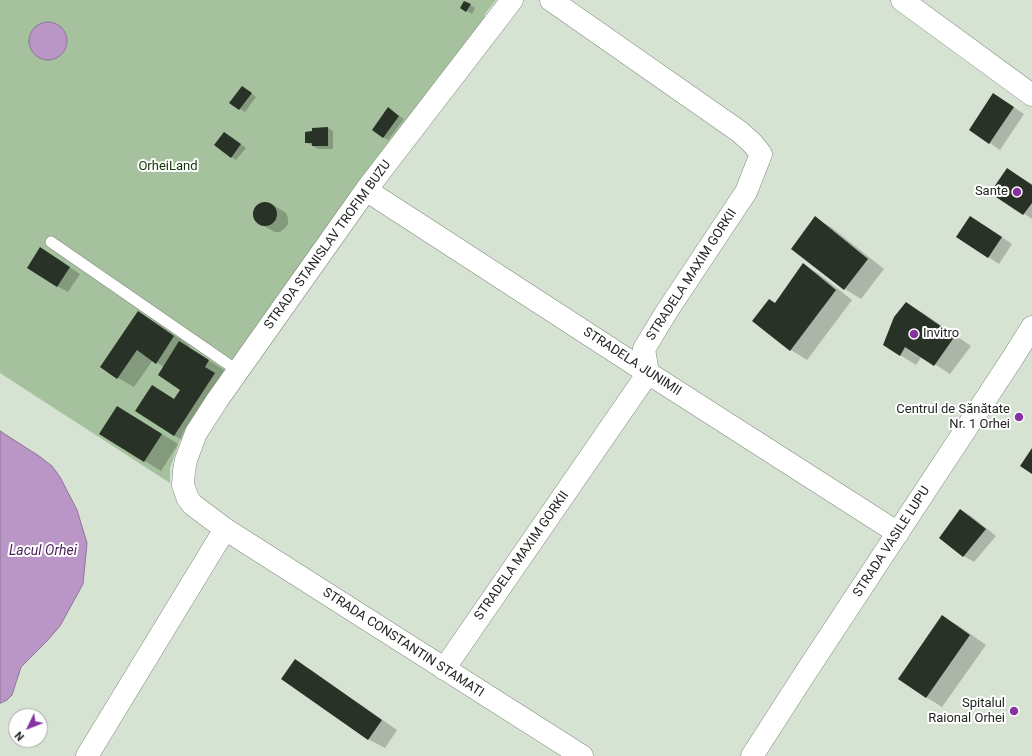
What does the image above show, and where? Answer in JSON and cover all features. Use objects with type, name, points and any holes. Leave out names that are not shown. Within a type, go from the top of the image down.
[{"type":"street","name":"STRADELA MAXIM GORKII","points":[[444,669],[648,373],[644,349],[667,311],[746,192],[761,154],[740,132],[551,0]]},
{"type":"street","points":[[902,0],[1032,96]]},
{"type":"street","name":"STRADA STANISLAV TROFIM BUZU","points":[[193,505],[188,499],[183,485],[186,460],[196,433],[366,190],[508,1]]},
{"type":"street","name":"STRADELA JUNIMII","points":[[366,190],[898,533]]},
{"type":"street","name":"STRADA VASILE LUPU","points":[[752,756],[1032,327]]},
{"type":"street","name":"STRADA CONSTANTIN STAMATI","points":[[193,505],[225,529],[582,756]]},
{"type":"street","points":[[87,756],[225,529]]},
{"type":"lane","points":[[51,242],[238,371]]},
{"type":"green space","name":"OrheiLand","points":[[0,0],[496,0],[485,14],[484,20],[183,432],[170,468],[170,483],[0,373]]},
{"type":"water","points":[[48,22],[61,28],[67,41],[61,54],[48,60],[35,54],[29,41],[35,28]]},
{"type":"water","name":"Lacul Orhei","points":[[0,431],[52,466],[60,477],[77,510],[87,543],[83,584],[60,626],[21,667],[12,695],[1,703],[0,703]]},
{"type":"building","points":[[464,1],[471,4],[466,12],[460,8]]},
{"type":"building","points":[[242,86],[252,93],[239,110],[229,103]]},
{"type":"building","points":[[993,93],[1014,107],[989,144],[969,130]]},
{"type":"building","points":[[388,107],[399,116],[383,138],[372,130]]},
{"type":"building","points":[[328,127],[328,146],[312,146],[312,143],[305,143],[305,132],[312,131],[312,128]]},
{"type":"building","points":[[224,132],[241,144],[231,158],[214,145]]},
{"type":"building","points":[[1007,168],[1032,185],[1032,203],[1023,215],[990,193]]},
{"type":"building","points":[[260,202],[270,202],[277,209],[277,219],[270,226],[260,226],[253,219],[253,209]]},
{"type":"building","points":[[815,216],[868,259],[844,290],[791,249]]},
{"type":"building","points":[[970,216],[1002,237],[988,258],[956,237]]},
{"type":"building","points":[[40,247],[70,267],[57,287],[27,268]]},
{"type":"building","points":[[803,263],[836,290],[790,351],[752,321],[769,299],[775,303]]},
{"type":"building","points":[[906,302],[955,336],[934,366],[905,347],[900,356],[883,345],[894,317]]},
{"type":"building","points":[[138,311],[174,336],[156,364],[137,350],[117,379],[100,367]]},
{"type":"building","points":[[179,341],[209,360],[205,367],[215,373],[174,436],[135,411],[152,385],[174,399],[180,390],[158,375]]},
{"type":"building","points":[[117,406],[162,434],[144,462],[99,434]]},
{"type":"building","points":[[1032,448],[1032,474],[1020,466]]},
{"type":"building","points":[[960,509],[986,529],[963,557],[939,538]]},
{"type":"building","points":[[942,615],[970,635],[926,698],[898,679]]},
{"type":"building","points":[[295,659],[382,720],[368,740],[281,679]]},
{"type":"place","name":"Sante","points":[[1017,192]]},
{"type":"place","name":"Invitro","points":[[914,334]]},
{"type":"place","name":"Centrul de Sănătate Nr. 1 Orhei","points":[[1019,417]]},
{"type":"place","name":"Spitalul Raional Orhei","points":[[1014,711]]}]
